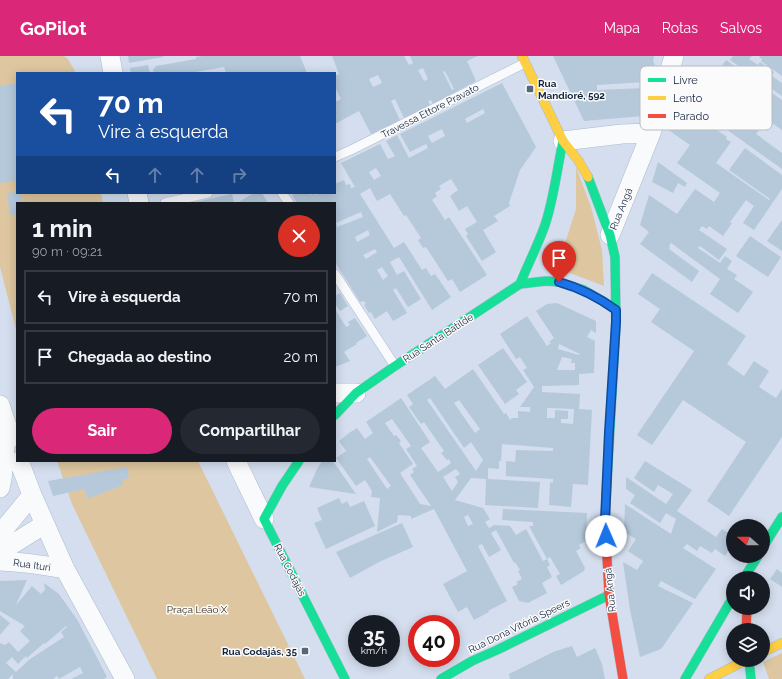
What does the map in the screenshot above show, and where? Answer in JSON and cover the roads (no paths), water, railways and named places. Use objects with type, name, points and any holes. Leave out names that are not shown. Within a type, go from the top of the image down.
[{"type":"street","points":[[110,56],[113,72]]},
{"type":"street","name":"Rua Angá","points":[[671,66],[674,56]]},
{"type":"street","points":[[524,60],[563,141],[578,160],[590,180],[610,235]]},
{"type":"street","name":"Rua Angá","points":[[623,679],[609,595],[605,521],[616,322],[615,257],[610,235],[652,130]]},
{"type":"street","points":[[563,141],[622,134],[651,133]]},
{"type":"street","points":[[520,284],[539,241],[545,223],[563,141]]},
{"type":"street","points":[[520,284],[546,281],[559,282],[584,290],[616,310]]},
{"type":"street","name":"Rua Santa Batilde","points":[[336,414],[356,393],[520,284]]},
{"type":"street","points":[[336,393],[356,393]]},
{"type":"street","points":[[0,405],[16,452]]},
{"type":"street","points":[[0,488],[7,427]]},
{"type":"street","points":[[19,462],[32,495],[65,569],[125,679]]},
{"type":"street","name":"Rua Codajás","points":[[236,462],[253,498],[345,679]]},
{"type":"street","points":[[264,519],[282,486],[298,462]]},
{"type":"street","points":[[0,534],[32,495]]},
{"type":"street","points":[[770,536],[782,517]]},
{"type":"street","name":"Rua Ituri","points":[[0,552],[45,524]]},
{"type":"street","name":"Rua Ituri","points":[[0,561],[33,563],[65,569]]},
{"type":"street","name":"Rua Dona Vitória Speers","points":[[441,679],[472,661],[609,595]]},
{"type":"street","points":[[685,679],[726,609]]},
{"type":"street","points":[[770,649],[782,643]]},
{"type":"street","points":[[708,679],[733,667]]},
{"type":"street","points":[[749,667],[751,679]]},
{"type":"lane","name":"Travessa Ettore Pravato","points":[[336,157],[358,147],[524,60]]},
{"type":"lane","points":[[169,202],[204,194]]},
{"type":"lane","points":[[336,276],[395,366]]},
{"type":"place","name":"Rua Mandioré, 592","points":[[530,89]]},
{"type":"place","name":"Rua Codajás, 35","points":[[305,651]]},
{"type":"park label","name":"Praça Leão X","points":[[197,609]]}]
